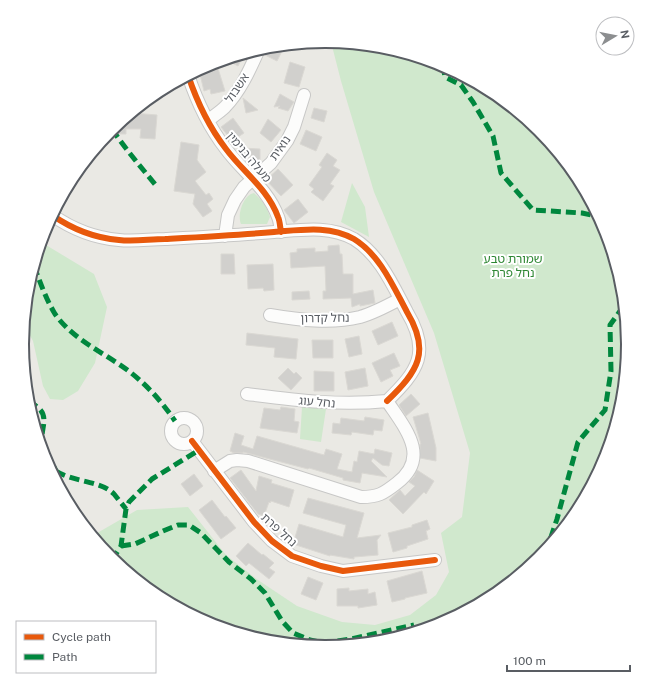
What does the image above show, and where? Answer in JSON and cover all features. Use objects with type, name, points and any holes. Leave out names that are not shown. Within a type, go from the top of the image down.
[{"type":"street","name":"אשבול","points":[[208,121],[224,108],[239,89],[255,57]]},
{"type":"street","name":"מעלה בנימין","points":[[190,81],[194,93],[208,121],[226,149],[253,179],[273,207],[279,218],[281,232]]},
{"type":"street","name":"נואית","points":[[225,236],[228,215],[235,200],[244,187],[271,163],[287,141],[294,127],[304,95]]},
{"type":"street","points":[[57,219],[66,225],[81,231],[99,237],[120,240],[225,236],[315,228],[340,233],[354,239],[365,247],[382,267],[418,333],[419,355],[415,367],[409,378],[387,401],[409,434],[413,446],[411,467],[406,476],[385,492],[375,497],[360,497],[260,465],[238,460],[224,463],[214,471]]},
{"type":"street","name":"נחל קדרון","points":[[270,315],[315,320],[346,319],[372,313],[400,299]]},
{"type":"street","name":"נחל עוג","points":[[247,394],[339,404],[362,404],[387,401]]},
{"type":"street","name":"נחל פרת","points":[[192,441],[254,522],[272,541],[292,556],[321,566],[343,571],[435,560]]},
{"type":"green space","name":"שמורת טבע נחל פרת","points":[[333,48],[364,51],[402,58],[439,71],[474,88],[506,109],[535,135],[561,164],[572,180],[591,213],[599,231],[612,268],[616,287],[622,344],[616,402],[612,421],[599,458],[582,493],[572,509],[561,525],[535,554],[506,580],[490,591],[457,610],[439,618],[402,631],[383,635],[326,641],[287,638],[249,631],[194,610],[177,601],[145,580],[116,554],[97,533],[137,510],[188,507],[226,555],[258,580],[297,606],[342,622],[375,625],[410,615],[436,595],[449,572],[441,533],[462,517],[470,453],[434,333],[374,192]]},
{"type":"green space","points":[[352,183],[365,207],[369,237],[341,222]]},
{"type":"green space","points":[[254,193],[264,204],[270,217],[267,224],[241,224],[240,211],[244,201],[247,197]]},
{"type":"green space","points":[[46,245],[94,274],[107,307],[95,363],[78,391],[63,400],[50,399],[43,386],[33,341],[29,335],[32,306],[39,268]]},
{"type":"green space","points":[[302,407],[326,409],[321,442],[300,439]]},
{"type":"building","points":[[282,52],[277,61],[265,55],[268,54]]},
{"type":"building","points":[[241,61],[238,66],[233,63]]},
{"type":"building","points":[[290,62],[305,67],[299,87],[284,83]]},
{"type":"building","points":[[218,69],[225,91],[211,94],[210,89],[204,91],[200,76]]},
{"type":"building","points":[[280,94],[294,102],[288,111],[278,108],[280,106],[274,107]]},
{"type":"building","points":[[243,98],[258,110],[246,113]]},
{"type":"building","points":[[314,108],[327,111],[324,122],[311,118]]},
{"type":"building","points":[[140,114],[157,115],[155,139],[140,138],[141,129],[126,129],[126,134],[117,134]]},
{"type":"building","points":[[233,118],[244,133],[232,141],[221,127]]},
{"type":"building","points":[[268,119],[281,130],[271,142],[260,133]]},
{"type":"building","points":[[306,130],[322,137],[316,151],[300,144]]},
{"type":"building","points":[[181,142],[199,145],[197,160],[206,172],[195,181],[206,195],[209,193],[213,199],[207,204],[212,211],[203,217],[193,204],[195,194],[174,191]]},
{"type":"building","points":[[242,148],[260,149],[260,163],[257,166],[256,161],[245,160],[242,157]]},
{"type":"building","points":[[327,153],[337,160],[333,166],[340,170],[330,184],[334,186],[323,201],[311,192],[314,189],[309,185],[322,167],[319,165]]},
{"type":"building","points":[[278,169],[293,185],[281,196],[266,180]]},
{"type":"building","points":[[298,199],[308,212],[294,223],[284,210]]},
{"type":"building","points":[[339,245],[340,254],[342,254],[343,274],[353,274],[353,294],[373,290],[375,303],[360,306],[360,304],[352,307],[351,298],[323,299],[323,291],[326,291],[325,266],[291,268],[290,253],[297,252],[297,249],[315,248],[315,252],[328,251],[328,246]]},
{"type":"building","points":[[221,254],[234,254],[235,274],[221,274]]},
{"type":"building","points":[[273,264],[274,290],[264,291],[263,288],[248,289],[247,265]]},
{"type":"building","points":[[309,291],[310,299],[292,300],[292,292]]},
{"type":"building","points":[[392,322],[398,336],[378,345],[372,331]]},
{"type":"building","points":[[247,333],[298,339],[296,359],[274,357],[275,348],[246,345]]},
{"type":"building","points":[[359,336],[362,354],[349,357],[345,339]]},
{"type":"building","points":[[312,340],[333,340],[333,358],[313,358]]},
{"type":"building","points":[[394,353],[400,366],[390,370],[393,376],[381,382],[372,363]]},
{"type":"building","points":[[288,368],[294,374],[296,372],[302,378],[291,390],[278,378]]},
{"type":"building","points":[[365,368],[368,386],[348,390],[345,372]]},
{"type":"building","points":[[314,371],[334,372],[334,391],[314,391]]},
{"type":"building","points":[[411,394],[420,404],[406,416],[399,405]]},
{"type":"building","points":[[281,407],[295,409],[294,421],[299,422],[297,433],[260,428],[264,408],[280,410]]},
{"type":"building","points":[[428,413],[436,448],[436,461],[420,458],[421,444],[413,417]]},
{"type":"building","points":[[365,417],[384,420],[382,431],[374,430],[373,435],[352,432],[351,435],[332,433],[333,423],[340,424],[341,418],[364,421]]},
{"type":"building","points":[[235,433],[244,436],[241,445],[253,449],[257,436],[324,455],[326,449],[342,454],[337,469],[352,472],[354,461],[357,462],[359,451],[374,454],[375,449],[392,453],[389,466],[382,465],[373,458],[371,461],[387,477],[362,473],[360,483],[343,480],[343,478],[309,468],[308,469],[243,452],[234,453],[230,451]]},
{"type":"building","points":[[241,470],[256,491],[259,476],[272,480],[271,483],[294,490],[289,507],[271,501],[270,503],[269,502],[264,516],[258,514],[230,478]]},
{"type":"building","points":[[417,470],[434,481],[426,494],[424,492],[403,514],[389,500],[400,490],[405,496],[415,486],[409,482],[414,477]]},
{"type":"building","points":[[194,474],[203,486],[190,496],[181,484]]},
{"type":"building","points":[[308,498],[364,513],[357,538],[381,535],[377,540],[378,555],[354,557],[354,559],[330,556],[293,544],[299,524],[343,537],[346,525],[303,513]]},
{"type":"building","points":[[212,500],[236,528],[221,539],[199,510]]},
{"type":"building","points":[[427,520],[430,529],[426,531],[428,539],[393,552],[388,533],[412,527],[412,525]]},
{"type":"building","points":[[248,543],[274,563],[269,568],[275,572],[269,579],[249,563],[246,566],[236,556]]},
{"type":"building","points":[[422,571],[427,593],[392,602],[387,581]]},
{"type":"building","points":[[308,577],[323,583],[316,600],[301,594]]},
{"type":"building","points":[[349,588],[349,591],[368,589],[368,594],[375,592],[377,605],[358,608],[358,606],[337,606],[337,589]]},
{"type":"marked path","points":[[444,73],[445,77],[461,85],[473,102],[493,136],[501,173],[533,210],[582,213],[592,215]]},
{"type":"marked path","points":[[116,135],[128,152],[158,188]]},
{"type":"marked path","points":[[37,275],[55,314],[62,323],[80,339],[137,377],[165,407],[175,421]]},
{"type":"marked path","points":[[551,536],[578,442],[605,410],[611,371],[610,325],[620,312]]},
{"type":"marked path","points":[[36,405],[41,410],[43,415],[44,424],[43,432]]},
{"type":"marked path","points":[[116,554],[121,546],[126,509],[129,502],[152,479],[199,450]]},
{"type":"marked path","points":[[58,472],[71,478],[108,489],[126,509]]},
{"type":"marked path","points":[[121,546],[135,544],[178,525],[189,525],[201,533],[229,562],[251,579],[265,593],[282,621],[293,633],[311,640]]},
{"type":"marked path","points":[[344,640],[414,625]]},
{"type":"cycle path","points":[[190,81],[199,104],[214,132],[233,157],[262,189],[274,207],[279,219],[281,232]]},
{"type":"cycle path","points":[[58,218],[84,232],[110,239],[125,241],[206,237],[294,230],[325,230],[354,239],[379,262],[414,326],[418,339],[418,360],[407,380],[387,401]]},
{"type":"cycle path","points":[[192,441],[254,522],[272,541],[292,556],[321,566],[343,571],[435,560]]}]
